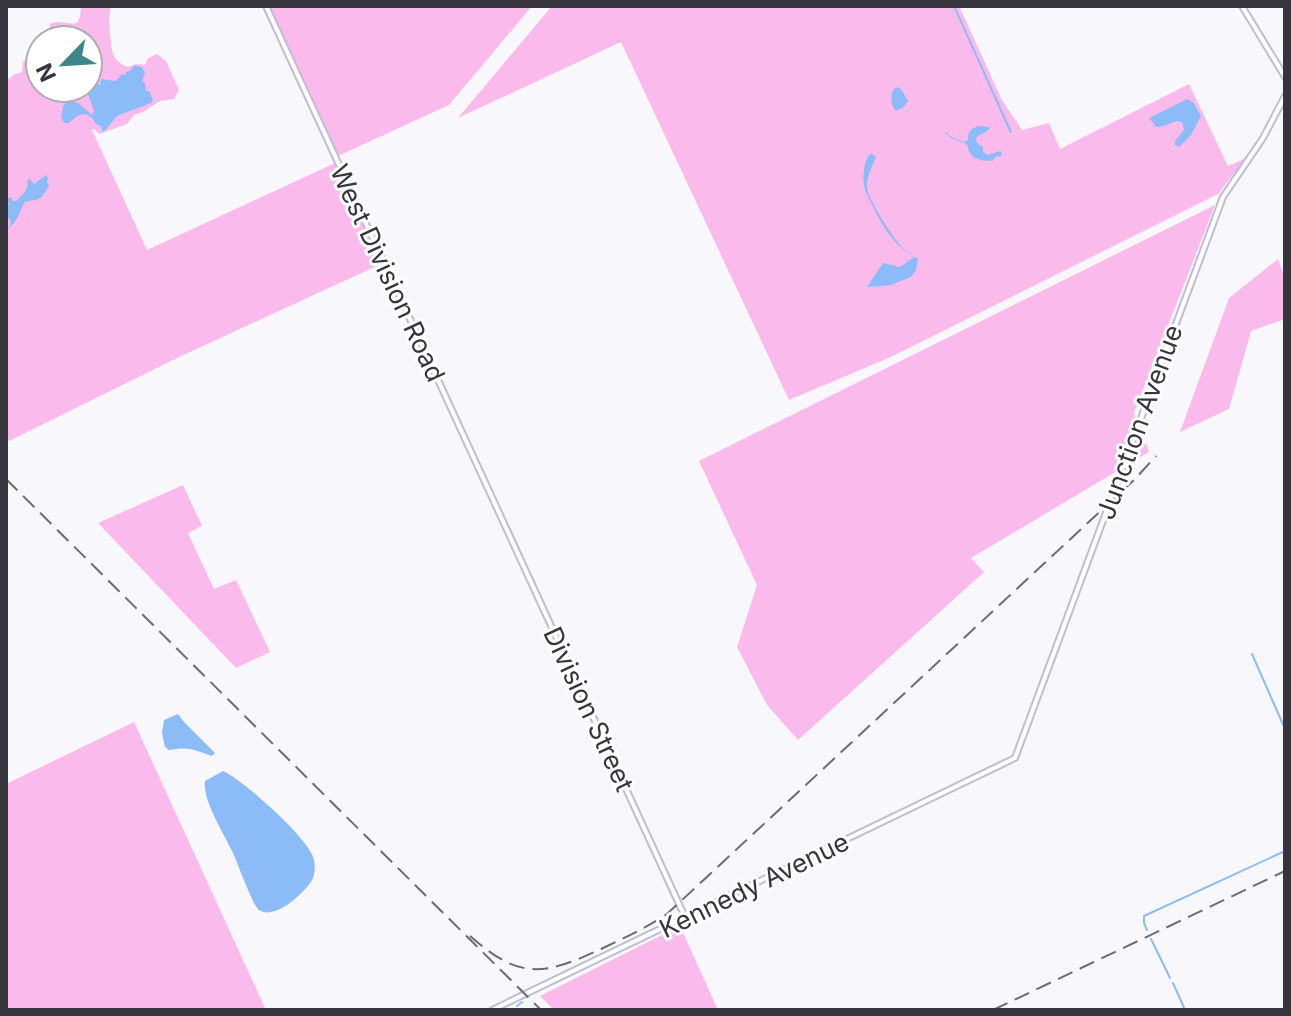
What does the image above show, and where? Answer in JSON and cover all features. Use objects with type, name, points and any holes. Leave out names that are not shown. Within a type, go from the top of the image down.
[{"type":"street","name":"West Division Road","points":[[266,6],[510,540]]},
{"type":"street","points":[[1242,6],[1285,77]]},
{"type":"street","name":"Junction Avenue","points":[[1015,758],[1223,197],[1263,138],[1285,96]]},
{"type":"street","name":"Division Street","points":[[510,540],[685,917]]},
{"type":"street","name":"Kennedy Avenue","points":[[492,1010],[1015,758]]},
{"type":"shaded area","points":[[81,6],[111,6],[110,29],[115,57],[128,67],[145,65],[148,58],[157,54],[166,61],[179,90],[174,99],[160,101],[134,115],[127,124],[99,134],[92,130],[147,250],[335,163],[381,264],[177,358],[9,441],[6,438],[6,81],[22,72],[24,61],[24,104],[104,104],[104,24],[50,24],[77,23]]},
{"type":"shaded area","points":[[267,6],[532,6],[449,105],[338,156]]},
{"type":"shaded area","points":[[552,6],[959,6],[1002,100],[1022,130],[1049,123],[1060,149],[1189,84],[1228,166],[1246,158],[1218,194],[893,356],[789,400],[621,42],[458,118]]},
{"type":"shaded area","points":[[1215,205],[1134,413],[1149,452],[971,558],[984,572],[798,740],[767,705],[737,647],[757,585],[699,461]]},
{"type":"shaded area","points":[[1278,259],[1285,278],[1285,319],[1251,331],[1229,409],[1180,432],[1229,298]]},
{"type":"shaded area","points":[[183,485],[202,526],[188,533],[214,589],[236,580],[270,652],[236,668],[98,523]]},
{"type":"shaded area","points":[[134,722],[266,1010],[6,1010],[6,784]]},
{"type":"shaded area","points":[[680,926],[718,1010],[554,1010],[540,996]]},
{"type":"water","points":[[953,6],[1012,132],[1010,133]]},
{"type":"water","points":[[134,66],[142,67],[145,73],[142,81],[153,100],[151,103],[117,116],[102,132],[102,127],[86,114],[64,123],[61,118],[65,104],[79,104],[92,115],[92,104],[104,104],[104,79],[116,81]]},
{"type":"water","points":[[897,87],[908,101],[896,111],[891,98]]},
{"type":"water","points":[[1187,99],[1194,103],[1201,116],[1191,135],[1179,147],[1175,141],[1184,130],[1182,122],[1156,127],[1149,118]]},
{"type":"water","points":[[978,126],[990,127],[976,139],[983,152],[988,155],[1000,151],[1000,157],[992,161],[975,158],[967,144],[945,133],[965,142],[970,131]]},
{"type":"water","points":[[871,153],[876,157],[867,180],[869,193],[895,238],[915,256],[906,251],[898,245],[891,237],[865,190],[864,170]]},
{"type":"water","points":[[46,175],[49,185],[44,194],[25,202],[16,220],[7,229],[11,223],[6,197],[16,201],[26,189],[27,180],[34,184]]},
{"type":"water","points":[[914,257],[918,258],[911,277],[891,285],[867,287],[883,263],[899,267]]},
{"type":"water","points":[[178,714],[215,753],[212,756],[191,749],[169,750],[165,747],[162,733],[164,720]]},
{"type":"water","points":[[223,771],[245,785],[274,811],[301,839],[314,860],[310,884],[282,908],[266,912],[256,906],[210,806],[205,781]]},
{"type":"waterway","points":[[1252,654],[1285,729]]},
{"type":"waterway","points":[[1147,930],[1144,916],[1285,851]]},
{"type":"waterway","points":[[1151,939],[1170,978]]},
{"type":"waterway","points":[[1173,983],[1185,1010]]},
{"type":"waterway","points":[[517,1006],[522,1002]]},
{"type":"railway","points":[[470,936],[518,967],[547,968],[581,958],[667,914],[1135,479],[1156,456]]},
{"type":"railway","points":[[6,479],[541,1010]]},
{"type":"railway","points":[[993,1010],[1285,871]]}]
